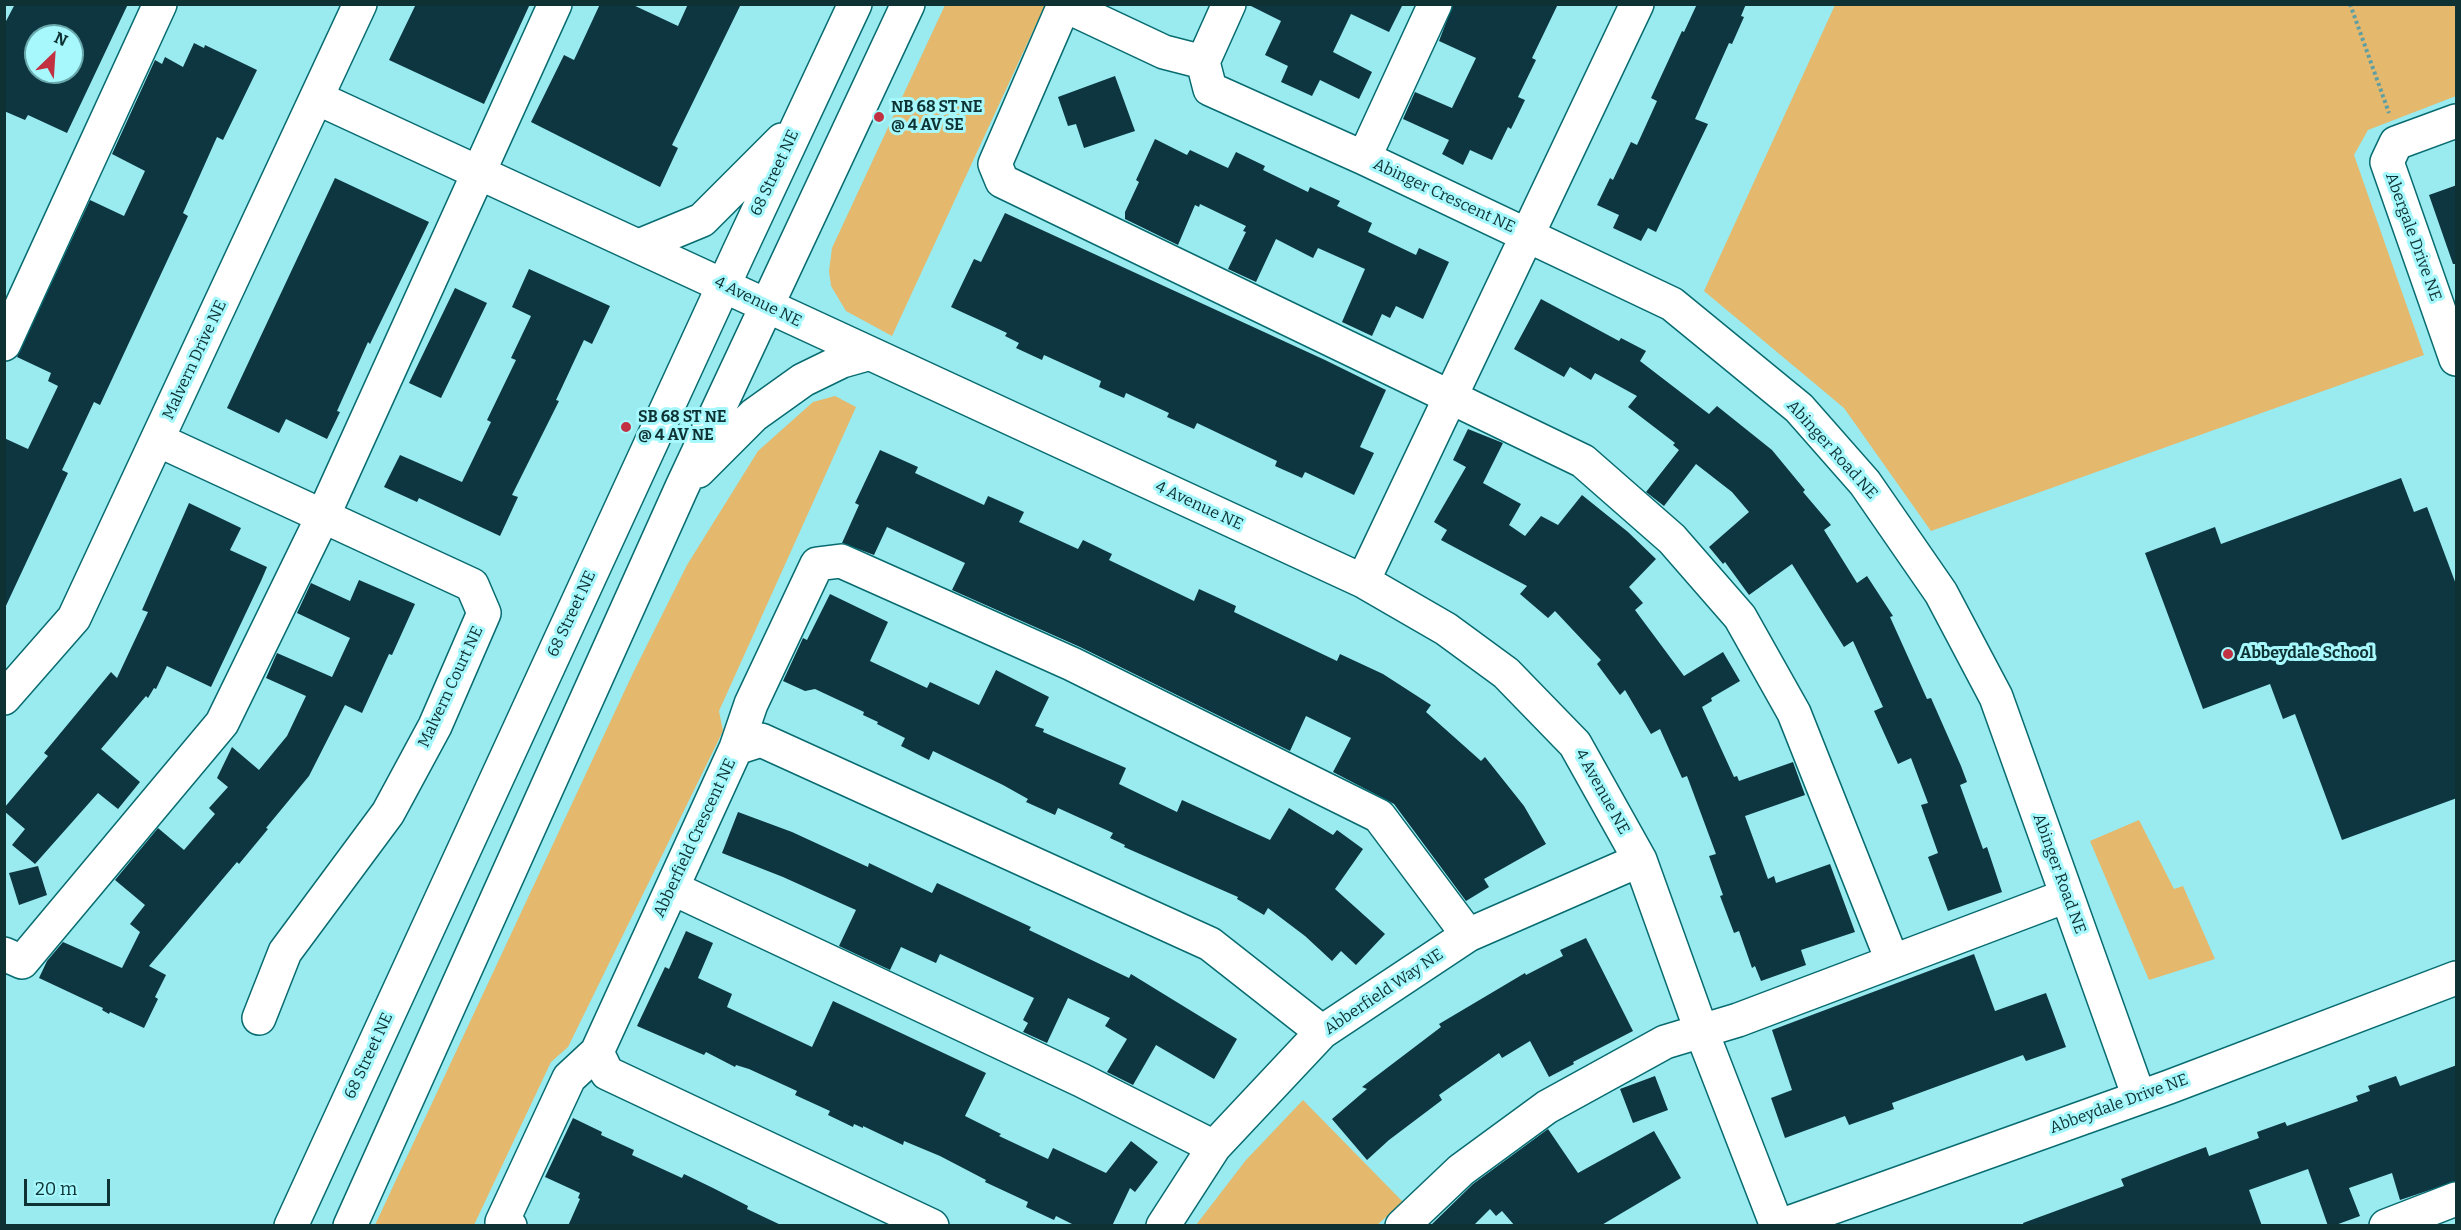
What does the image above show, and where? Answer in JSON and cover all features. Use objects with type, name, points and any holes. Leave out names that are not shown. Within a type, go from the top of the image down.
[{"type":"street","points":[[4,344],[160,4]]},
{"type":"street","name":"Malvern Drive NE","points":[[4,698],[74,618],[360,4]]},
{"type":"street","points":[[4,954],[22,962],[222,723],[323,516],[555,4]]},
{"type":"street","name":"68 Street NE","points":[[291,1226],[855,4]]},
{"type":"street","points":[[350,1226],[682,487],[909,4]]},
{"type":"street","points":[[1229,4],[1203,62],[1164,52],[1064,5],[995,164],[1002,181],[1583,461],[1672,539],[1740,617],[1794,713],[1892,960]]},
{"type":"street","points":[[1364,158],[1435,4]]},
{"type":"street","name":"Abinger Crescent NE","points":[[1203,62],[1210,89],[1364,158],[1528,236],[1637,4]]},
{"type":"street","name":"4 Avenue NE","points":[[317,98],[867,354],[1363,581],[1446,629],[1506,673],[1575,744],[1640,860],[1701,1030],[1778,1226]]},
{"type":"street","points":[[2396,143],[2457,121]]},
{"type":"street","points":[[639,246],[702,220],[798,124]]},
{"type":"street","name":"Abergale Drive NE","points":[[2396,143],[2386,162],[2453,339]]},
{"type":"street","points":[[1363,581],[1528,236]]},
{"type":"street","name":"Abinger Road NE","points":[[1528,236],[1672,304],[1799,408],[1865,483],[1941,593],[1996,697],[2139,1097]]},
{"type":"street","points":[[682,487],[754,415],[803,380],[842,362],[867,354]]},
{"type":"street","name":"Malvern Court NE","points":[[158,440],[472,585],[484,613],[435,726],[388,813],[285,952],[259,1018]]},
{"type":"street","points":[[736,748],[751,704],[817,564],[841,561],[1072,664],[1379,816],[1468,935]]},
{"type":"street","name":"Abberfield Crescent NE","points":[[597,1052],[736,748],[761,740],[1210,944],[1322,1032]]},
{"type":"street","name":"Abberfield Way NE","points":[[1163,1226],[1214,1148],[1322,1032],[1468,935],[1640,860]]},
{"type":"street","points":[[672,888],[1081,1080],[1214,1148]]},
{"type":"street","points":[[1402,1226],[1461,1170],[1547,1107],[1665,1042],[1738,1020],[2066,896]]},
{"type":"street","name":"Abbeydale Drive NE","points":[[1778,1226],[2139,1097],[2457,978]]},
{"type":"street","points":[[510,1226],[502,1222],[569,1078],[597,1052],[607,1073],[932,1226]]},
{"type":"street","points":[[2386,1226],[2457,1198]]},
{"type":"path","points":[[2350,4],[2389,111],[2396,143]]},
{"type":"shaded area","points":[[945,5],[1045,5],[892,336],[846,311],[831,286],[829,271],[832,248]]},
{"type":"shaded area","points":[[1835,5],[2456,5],[2456,96],[2368,130],[2354,155],[2424,355],[1931,531],[1844,408],[1704,291]]},
{"type":"shaded area","points":[[835,396],[856,407],[719,711],[723,731],[568,1047],[551,1062],[474,1225],[375,1225],[633,673],[687,565],[758,451],[813,402]]},
{"type":"shaded area","points":[[2139,820],[2174,889],[2183,886],[2215,959],[2149,980],[2090,841]]},
{"type":"shaded area","points":[[1303,1100],[1403,1202],[1377,1225],[1196,1225],[1246,1160]]},
{"type":"building","points":[[15,4],[128,4],[67,133],[28,115],[25,120],[4,111],[4,25]]},
{"type":"building","points":[[416,4],[530,4],[484,104],[389,60]]},
{"type":"building","points":[[600,4],[631,4],[678,26],[688,4],[741,4],[672,145],[678,148],[660,187],[531,122],[564,55],[574,60]]},
{"type":"building","points":[[1247,4],[1403,4],[1389,32],[1351,14],[1333,52],[1372,72],[1359,99],[1320,80],[1312,96],[1281,82],[1288,66],[1265,55],[1281,21]]},
{"type":"building","points":[[1453,4],[1558,4],[1532,58],[1536,60],[1518,97],[1525,100],[1511,129],[1508,127],[1492,160],[1470,150],[1463,165],[1442,154],[1449,140],[1403,119],[1415,92],[1452,108],[1476,58],[1439,41]]},
{"type":"building","points":[[1697,4],[1746,4],[1741,16],[1744,17],[1732,44],[1729,43],[1695,119],[1708,124],[1656,232],[1648,228],[1641,241],[1613,228],[1619,215],[1597,205],[1610,178],[1613,180],[1631,142],[1637,145],[1657,101],[1651,98]]},
{"type":"building","points":[[194,43],[204,48],[205,45],[257,70],[223,140],[217,137],[183,213],[188,216],[100,405],[94,402],[62,470],[68,473],[4,610],[4,438],[28,449],[58,386],[48,381],[51,373],[17,357],[90,200],[124,216],[145,171],[112,154],[155,60],[162,64],[165,57],[183,67]]},
{"type":"building","points":[[1115,76],[1135,131],[1084,148],[1076,124],[1068,126],[1058,97]]},
{"type":"building","points":[[1155,139],[1187,155],[1190,150],[1228,168],[1236,152],[1265,166],[1263,170],[1308,192],[1310,187],[1340,201],[1337,206],[1372,223],[1368,232],[1416,255],[1419,248],[1449,262],[1423,319],[1396,306],[1390,318],[1382,314],[1372,336],[1342,322],[1365,269],[1318,248],[1313,258],[1276,239],[1256,282],[1228,269],[1246,232],[1243,231],[1246,226],[1200,204],[1199,207],[1195,205],[1178,245],[1125,219],[1125,212],[1139,182],[1136,180]]},
{"type":"building","points":[[335,178],[429,222],[370,344],[368,342],[327,439],[286,419],[279,433],[227,408]]},
{"type":"building","points":[[2457,185],[2457,264],[2453,264],[2429,195]]},
{"type":"building","points":[[1005,213],[1386,390],[1360,447],[1374,453],[1354,495],[1305,472],[1302,478],[1275,466],[1277,461],[1197,423],[1194,429],[1167,417],[1169,413],[1126,393],[1124,398],[1099,387],[1101,381],[1044,355],[1042,360],[1016,348],[1019,343],[1005,336],[1007,333],[951,307],[974,259],[981,262]]},
{"type":"building","points":[[529,269],[610,306],[592,344],[584,340],[556,400],[559,401],[512,495],[518,497],[500,536],[419,498],[417,502],[384,487],[400,455],[462,482],[491,422],[487,420],[516,360],[511,358],[531,316],[512,307]]},
{"type":"building","points":[[455,288],[487,303],[441,398],[409,383]]},
{"type":"building","points":[[1541,299],[1619,341],[1621,338],[1646,351],[1640,361],[1709,414],[1717,406],[1772,450],[1805,490],[1803,492],[1831,525],[1824,530],[1857,583],[1867,576],[1893,616],[1890,617],[1927,699],[1931,698],[1961,766],[1967,782],[1960,785],[1983,849],[1987,847],[2002,892],[1948,911],[1928,857],[1938,853],[1921,805],[1928,803],[1911,758],[1898,764],[1874,711],[1883,707],[1853,641],[1844,647],[1792,564],[1749,595],[1725,562],[1723,564],[1709,547],[1749,512],[1732,492],[1696,464],[1664,506],[1646,492],[1679,450],[1673,445],[1675,443],[1628,407],[1637,396],[1595,373],[1591,380],[1570,367],[1564,377],[1514,349]]},
{"type":"building","points":[[1468,429],[1503,443],[1483,483],[1521,504],[1509,525],[1525,536],[1541,516],[1558,525],[1582,495],[1628,532],[1656,559],[1629,587],[1643,603],[1635,610],[1684,676],[1723,652],[1740,681],[1711,698],[1712,701],[1702,707],[1734,777],[1737,776],[1739,781],[1793,762],[1805,795],[1745,816],[1768,879],[1774,876],[1776,883],[1830,864],[1855,932],[1801,950],[1806,965],[1761,981],[1755,966],[1752,968],[1739,931],[1734,933],[1720,896],[1723,895],[1709,856],[1716,854],[1687,776],[1682,778],[1660,729],[1651,734],[1625,690],[1620,695],[1597,664],[1601,660],[1555,611],[1548,618],[1520,594],[1527,586],[1441,540],[1447,530],[1434,522],[1466,467],[1453,460]]},
{"type":"building","points":[[880,450],[918,467],[915,473],[984,505],[988,496],[1024,512],[1019,522],[1078,549],[1083,540],[1112,554],[1109,560],[1194,601],[1199,589],[1236,606],[1234,612],[1337,661],[1340,654],[1383,674],[1431,705],[1426,712],[1481,761],[1485,757],[1524,806],[1546,844],[1484,879],[1489,887],[1466,901],[1394,804],[1333,772],[1351,738],[1306,716],[1290,751],[1080,647],[952,590],[965,563],[887,527],[874,555],[842,543],[859,505],[855,503]]},
{"type":"building","points":[[2401,478],[2414,512],[2427,507],[2457,587],[2457,798],[2342,840],[2295,714],[2283,719],[2270,684],[2203,709],[2145,553],[2215,527],[2221,544]]},
{"type":"building","points":[[189,503],[241,528],[230,550],[267,567],[211,687],[167,666],[156,689],[154,688],[148,698],[146,696],[101,749],[140,782],[118,809],[98,793],[35,864],[12,845],[25,829],[4,811],[4,808],[48,756],[44,753],[111,672],[117,678],[148,612],[142,610]]},
{"type":"building","points":[[359,580],[415,604],[392,655],[389,654],[362,713],[345,705],[309,776],[239,864],[237,862],[149,966],[166,975],[155,997],[158,999],[144,1028],[110,1012],[109,1014],[102,1010],[103,1008],[39,978],[47,961],[63,942],[122,968],[140,932],[130,924],[145,905],[115,880],[158,828],[184,850],[215,814],[209,808],[228,787],[217,778],[232,747],[259,770],[287,736],[306,696],[266,678],[277,653],[332,677],[350,638],[297,613],[311,583],[350,601]]},
{"type":"building","points":[[830,594],[888,622],[870,661],[927,688],[930,682],[979,705],[996,670],[1049,697],[1035,726],[1044,729],[1043,732],[1126,768],[1119,784],[1177,812],[1182,800],[1270,840],[1289,808],[1333,835],[1337,830],[1363,849],[1335,889],[1385,934],[1356,965],[1341,951],[1332,961],[1305,936],[1268,908],[1264,915],[1237,899],[1238,897],[1124,847],[1125,845],[1110,838],[1113,833],[1058,808],[1055,815],[1026,802],[1028,799],[1003,785],[933,751],[929,760],[901,746],[905,738],[877,724],[878,722],[863,715],[864,712],[815,689],[805,691],[783,681],[803,638],[807,640]]},
{"type":"building","points":[[738,812],[792,832],[868,867],[869,863],[932,893],[937,883],[1031,927],[1029,930],[1129,978],[1131,974],[1237,1039],[1214,1079],[1156,1045],[1133,1085],[1107,1072],[1127,1039],[1105,1026],[1110,1018],[1068,998],[1047,1043],[1023,1032],[1028,1023],[1023,1020],[1034,998],[940,954],[936,963],[901,947],[890,970],[839,946],[856,910],[722,853]]},
{"type":"building","points":[[38,866],[47,895],[19,905],[9,873]]},
{"type":"building","points":[[686,931],[713,943],[698,978],[732,994],[727,1007],[812,1047],[833,1001],[986,1073],[965,1116],[1001,1134],[999,1136],[1048,1159],[1053,1148],[1106,1173],[1131,1141],[1158,1162],[1135,1192],[1130,1188],[1112,1226],[1076,1226],[1056,1216],[1054,1220],[1026,1207],[1028,1202],[985,1182],[986,1180],[940,1156],[904,1141],[903,1145],[863,1126],[863,1128],[854,1124],[853,1127],[828,1115],[830,1111],[795,1095],[797,1091],[749,1069],[736,1065],[735,1067],[706,1052],[704,1055],[637,1026],[665,967],[669,969]]},
{"type":"building","points":[[1586,938],[1633,1031],[1549,1077],[1530,1041],[1502,1058],[1499,1053],[1439,1095],[1442,1100],[1389,1140],[1367,1160],[1332,1119],[1367,1089],[1362,1087],[1441,1027],[1439,1024],[1525,973],[1526,975],[1563,956],[1560,950]]},
{"type":"building","points":[[1974,954],[1995,1011],[2046,993],[2066,1047],[2026,1061],[2023,1055],[1892,1103],[1894,1109],[1849,1125],[1845,1116],[1785,1138],[1771,1098],[1792,1090],[1772,1030]]},
{"type":"building","points":[[2457,1065],[2457,1181],[2400,1200],[2392,1173],[2349,1188],[2360,1216],[2333,1226],[2328,1226],[2308,1169],[2249,1190],[2262,1226],[2024,1226],[2023,1223],[2124,1186],[2121,1179],[2179,1157],[2206,1147],[2209,1156],[2259,1138],[2257,1132],[2285,1122],[2287,1126],[2358,1101],[2356,1096],[2370,1091],[2368,1086],[2396,1076],[2400,1086]]},
{"type":"building","points":[[1655,1076],[1668,1110],[1633,1123],[1620,1089]]},
{"type":"building","points":[[573,1118],[602,1132],[601,1135],[634,1150],[632,1155],[682,1178],[684,1174],[783,1226],[568,1226],[580,1199],[578,1198],[580,1193],[545,1177]]},
{"type":"building","points":[[1548,1129],[1578,1173],[1654,1131],[1681,1178],[1600,1226],[1515,1226],[1502,1211],[1496,1216],[1490,1209],[1473,1226],[1430,1226],[1473,1184]]},
{"type":"place","name":"NB 68 ST NE @ 4 AV SE","points":[[879,117]]},
{"type":"place","name":"SB 68 ST NE @ 4 AV NE","points":[[626,427]]},
{"type":"place","name":"Abbeydale School","points":[[2228,654]]}]
